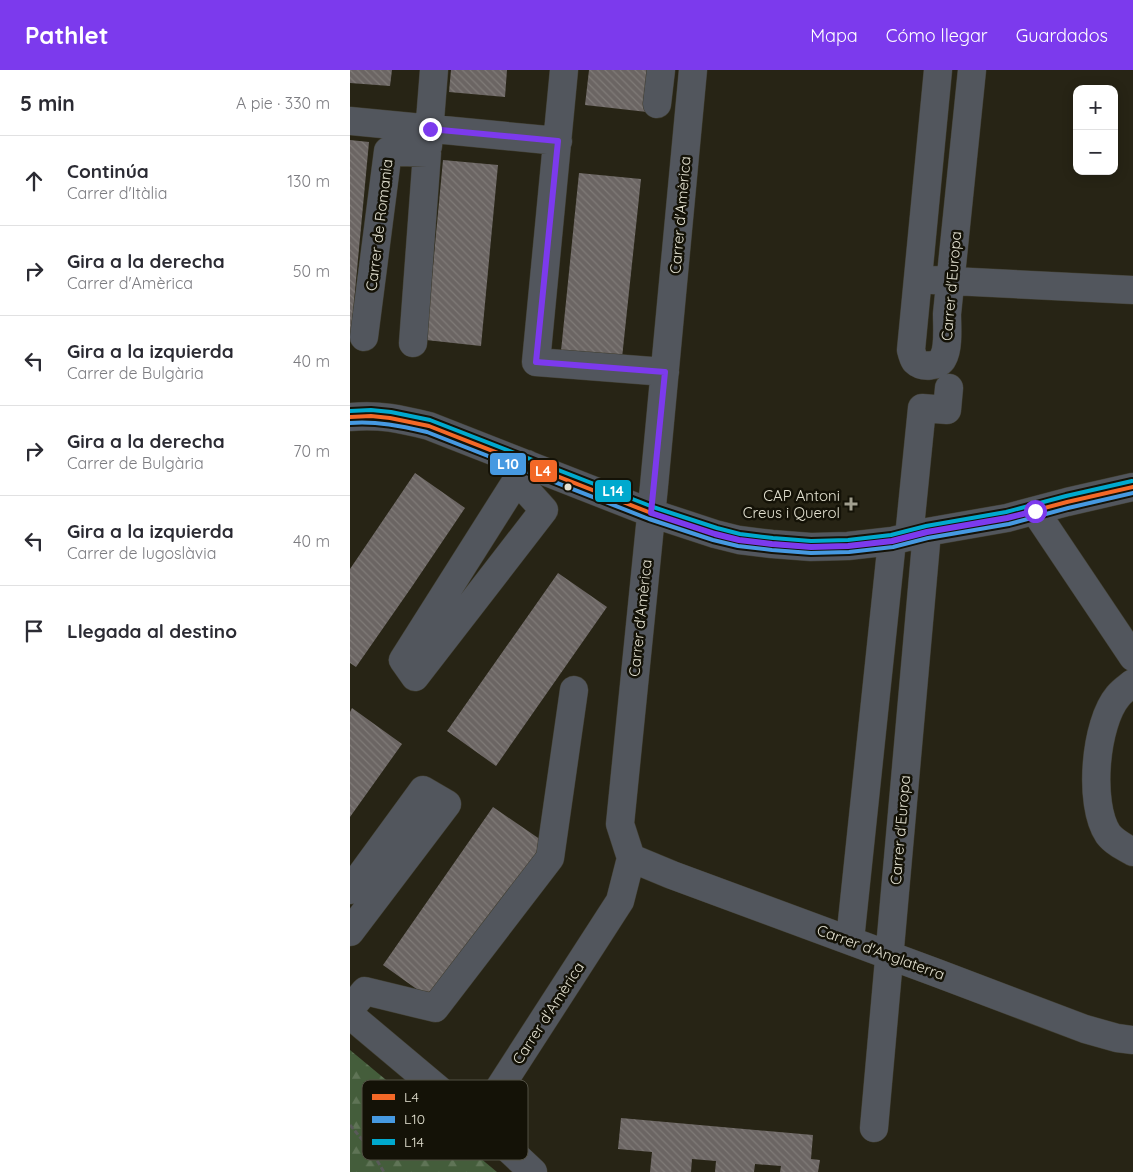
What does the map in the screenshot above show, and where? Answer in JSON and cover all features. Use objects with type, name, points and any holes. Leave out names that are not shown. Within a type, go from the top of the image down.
[{"type":"street","points":[[412,344],[434,70]]},
{"type":"street","points":[[564,70],[536,362],[665,372]]},
{"type":"street","points":[[657,104],[661,70]]},
{"type":"street","name":"Carrer d'Amèrica","points":[[504,1080],[620,901],[630,858],[620,824],[693,70]]},
{"type":"street","name":"Carrer d'Europa","points":[[938,70],[911,350],[913,359],[927,366],[936,364],[945,355],[972,70]]},
{"type":"street","points":[[350,121],[428,141],[558,141]]},
{"type":"street","name":"Carrer de Romania","points":[[364,338],[388,151],[428,141]]},
{"type":"street","points":[[918,279],[1133,290]]},
{"type":"street","name":"Carrer d'Europa","points":[[874,1128],[889,955],[910,537],[922,408],[947,410],[949,388]]},
{"type":"street","points":[[350,417],[394,418],[428,426],[522,472],[715,534],[739,540],[772,544],[811,547],[848,546],[910,537],[1007,518],[1133,487]]},
{"type":"street","points":[[522,472],[544,510],[415,677],[403,660],[522,472]]},
{"type":"street","points":[[1035,511],[1133,657]]},
{"type":"street","name":"Carrer d'Europa","points":[[850,940],[910,537]]},
{"type":"street","points":[[1133,683],[1117,696],[1107,715],[1101,737],[1096,784],[1097,804],[1108,834],[1120,845],[1133,852]]},
{"type":"street","points":[[350,1009],[366,991],[435,1008],[550,858],[574,690]]},
{"type":"street","points":[[350,890],[422,790],[447,804],[350,932]]},
{"type":"street","name":"Carrer d'Anglaterra","points":[[630,858],[1085,1029],[1117,1038],[1133,1040]]},
{"type":"street","points":[[350,1015],[427,1080]]},
{"type":"street","points":[[520,1160],[533,1172]]},
{"type":"path","points":[[350,1125],[362,1139]]},
{"type":"path","points":[[377,1160],[384,1172]]},
{"type":"green space","points":[[350,1050],[386,1080],[362,1080],[362,1160],[483,1160],[497,1172],[350,1172]]},
{"type":"building","points":[[350,70],[392,70],[390,86],[350,83]]},
{"type":"building","points":[[451,70],[507,70],[505,97],[449,92]]},
{"type":"building","points":[[589,70],[651,70],[647,112],[585,105]]},
{"type":"building","points":[[350,140],[369,142],[351,334],[350,334]]},
{"type":"building","points":[[443,160],[498,165],[481,346],[426,340]]},
{"type":"building","points":[[579,173],[641,179],[622,358],[561,351]]},
{"type":"building","points":[[415,473],[465,508],[356,667],[350,663],[350,569]]},
{"type":"building","points":[[558,573],[607,607],[496,766],[447,731]]},
{"type":"building","points":[[352,708],[402,744],[350,817],[350,712]]},
{"type":"building","points":[[493,807],[544,842],[432,1000],[383,965]]},
{"type":"building","points":[[621,1118],[813,1135],[811,1159],[820,1160],[818,1172],[780,1172],[781,1166],[755,1164],[754,1172],[715,1172],[716,1161],[692,1159],[691,1172],[650,1172],[652,1152],[618,1149]]},
{"type":"transit line","name":"L14","points":[[350,411],[371,410],[391,412],[430,420],[653,507],[740,534],[773,538],[811,541],[848,540],[891,535],[926,526],[1006,512],[1132,481]]},
{"type":"transit line","name":"L4","points":[[350,417],[371,416],[390,418],[429,426],[651,513],[715,534],[739,540],[772,544],[811,547],[848,546],[892,541],[927,532],[1007,518],[1133,487]]},
{"type":"transit line","name":"L10","points":[[350,423],[379,423],[427,432],[649,519],[713,540],[738,546],[772,550],[811,553],[849,552],[893,547],[928,538],[1009,524],[1133,493]]},
{"type":"place","name":"CAP Antoni Creus i Querol","points":[[851,504]]},
{"type":"route","points":[[430,129],[558,141],[536,362],[665,372],[651,513],[739,540],[811,547],[848,546],[892,541],[927,532],[966,526],[1035,511]]}]
